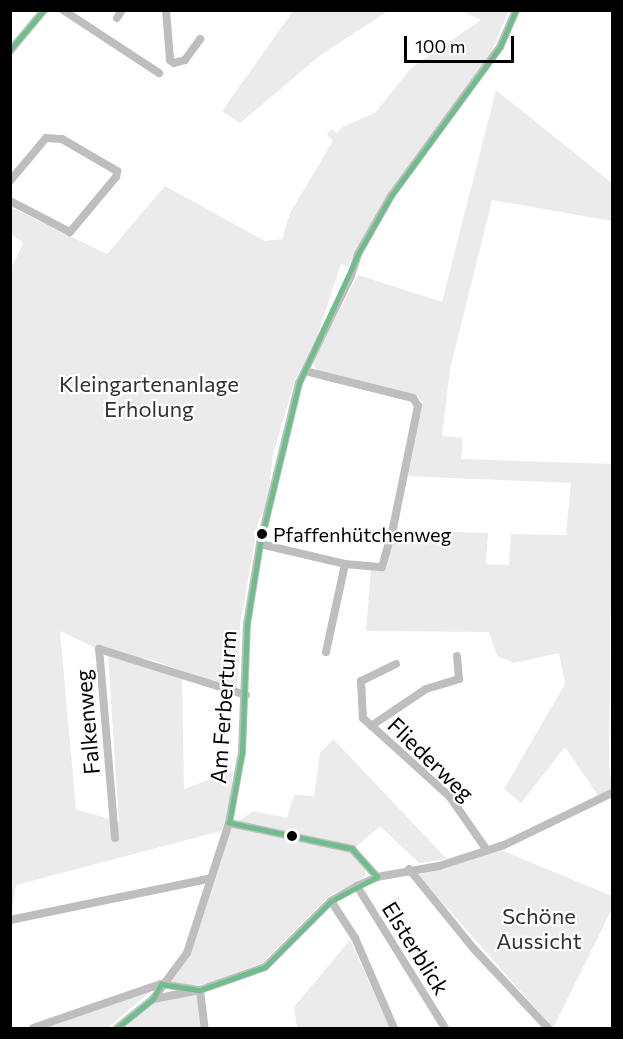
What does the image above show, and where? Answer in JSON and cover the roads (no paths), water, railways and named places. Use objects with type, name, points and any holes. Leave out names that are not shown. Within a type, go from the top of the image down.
[{"type":"street","points":[[10,51],[44,10]]},
{"type":"street","points":[[63,10],[159,73]]},
{"type":"street","points":[[117,18],[122,10]]},
{"type":"street","points":[[166,10],[170,60],[174,63],[185,60],[200,39]]},
{"type":"street","name":"Am Ferberturm","points":[[153,999],[161,984],[187,953],[208,879],[229,824],[242,753],[247,624],[260,544],[293,402],[305,370],[351,276],[358,254],[391,196],[500,47],[516,10]]},
{"type":"street","points":[[10,181],[46,138],[62,139],[117,171],[116,177],[70,232],[10,201]]},
{"type":"street","points":[[260,544],[345,564],[382,567],[393,528],[418,406],[413,398],[305,370]]},
{"type":"street","points":[[326,652],[345,564]]},
{"type":"street","name":"Falkenweg","points":[[115,838],[99,649],[246,695]]},
{"type":"street","name":"Fliederweg","points":[[371,726],[426,689],[459,679],[457,656]]},
{"type":"street","name":"Fliederweg","points":[[396,664],[361,681],[363,718],[450,797],[486,849]]},
{"type":"street","points":[[117,1029],[153,999],[200,990],[265,967],[330,901],[357,886],[377,877],[409,868],[439,866],[504,845],[612,793]]},
{"type":"street","points":[[229,824],[352,849],[377,877]]},
{"type":"street","points":[[409,868],[474,949],[548,1029]]},
{"type":"street","points":[[10,920],[208,879]]},
{"type":"street","name":"Elsterblick","points":[[357,886],[445,1029]]},
{"type":"street","points":[[330,901],[356,938],[394,1029]]},
{"type":"street","points":[[33,1029],[161,984],[200,990]]},
{"type":"street","points":[[200,990],[205,1029]]},
{"type":"place","name":"Pfaffenhütchenweg","points":[[262,534]]},
{"type":"park label","name":"Kleingartenanlage Erholung","points":[[149,396]]},
{"type":"park label","name":"Schöne Aussicht","points":[[539,928]]}]
